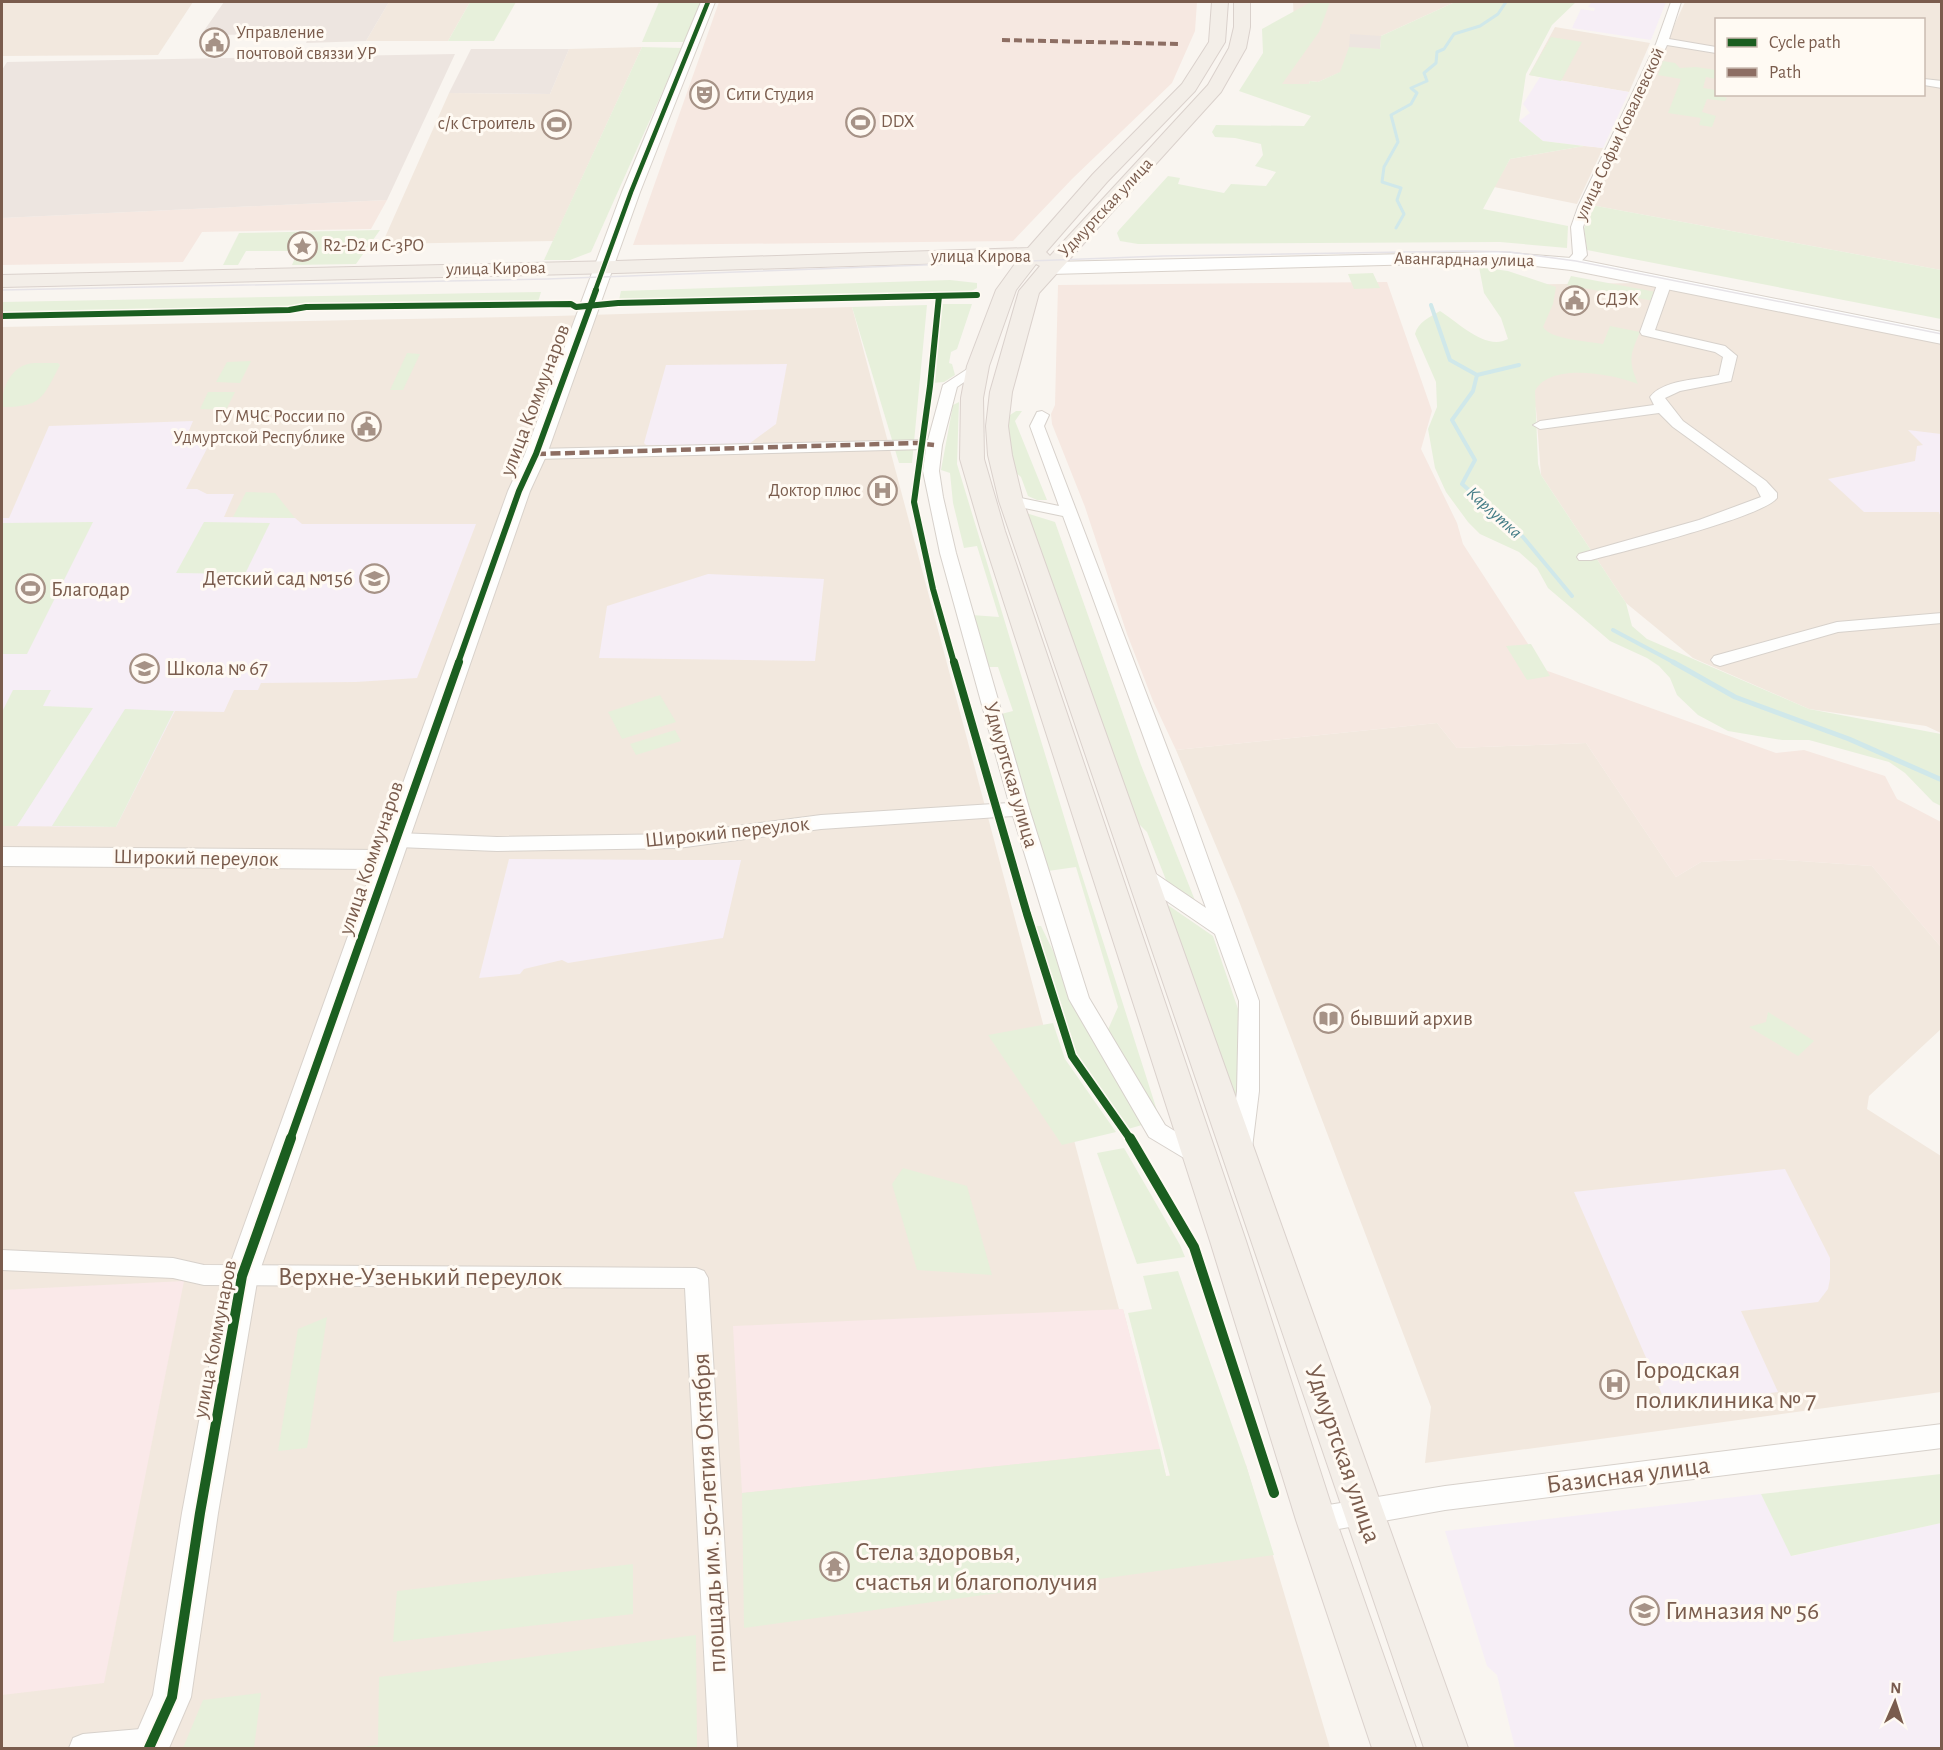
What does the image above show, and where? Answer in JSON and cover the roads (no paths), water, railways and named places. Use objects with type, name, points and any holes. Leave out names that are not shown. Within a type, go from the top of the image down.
[{"type":"main road","name":"Удмуртская улица","points":[[1036,264],[1100,178],[1164,115],[1200,73],[1217,42],[1220,2]]},
{"type":"main road","name":"Удмуртская улица","points":[[1242,2],[1244,28],[1235,58],[1215,88],[1102,212],[1006,290],[997,426],[1000,455],[1011,501],[1446,1749]]},
{"type":"main road","points":[[1077,206],[1083,211],[1102,212]]},
{"type":"main road","name":"улица Кирова","points":[[2,296],[602,275],[1036,264]]},
{"type":"main road","name":"улица Кирова","points":[[2,281],[602,275]]},
{"type":"main road","name":"Удмуртская улица","points":[[1003,335],[978,366],[972,398],[972,459],[993,531],[1228,1241],[1316,1520],[1394,1749]]},
{"type":"main road","points":[[1228,1241],[1267,1236]]},
{"type":"street","name":"улица Коммунаров","points":[[151,1745],[172,1697],[200,1513],[242,1276],[516,500],[536,454],[668,98],[708,2]]},
{"type":"street","name":"улица Софьи Ковалевской","points":[[1571,264],[1580,255],[1577,228],[1584,207],[1662,41],[1677,2]]},
{"type":"street","points":[[1662,41],[1715,50]]},
{"type":"street","points":[[1925,82],[1941,85]]},
{"type":"street","name":"Авангардная улица","points":[[1036,264],[1476,257],[1571,264],[1941,338]]},
{"type":"street","points":[[1585,556],[1705,523],[1764,503],[1769,498],[1768,493],[1728,459],[1678,424],[1663,408],[1657,397],[1659,393],[1726,378],[1730,357],[1720,349],[1647,332],[1665,282]]},
{"type":"street","name":"Удмуртская улица","points":[[978,366],[950,385],[934,445],[931,471],[945,542],[1020,807],[1079,999],[1157,1131],[1199,1158]]},
{"type":"street","points":[[1540,425],[1663,408]]},
{"type":"street","name":"Удмуртская улица","points":[[1042,415],[1037,426],[1181,808],[1249,1001],[1248,1090],[1239,1160]]},
{"type":"street","points":[[536,454],[917,443],[934,445]]},
{"type":"street","points":[[1011,501],[1071,513]]},
{"type":"street","points":[[1720,660],[1837,627],[1941,618]]},
{"type":"street","name":"Широкий переулок","points":[[2,856],[394,850],[497,844],[678,841],[821,822],[993,812],[1020,807]]},
{"type":"street","points":[[1143,875],[1223,929]]},
{"type":"street","name":"Верхне-Узенький переулок","points":[[2,1260],[173,1268],[204,1275],[242,1276],[696,1278]]},
{"type":"street","name":"площадь им. 50-летия Октября","points":[[696,1278],[723,1749]]},
{"type":"street","name":"Базисная улица","points":[[1316,1520],[1456,1496],[1941,1436]]},
{"type":"street","points":[[83,1749],[151,1745]]},
{"type":"waterway","name":"Карлутка","points":[[1396,228],[1404,214],[1397,200],[1401,188],[1382,182],[1384,167],[1398,142],[1391,115],[1411,104],[1417,93],[1411,88],[1427,81],[1424,73],[1436,63],[1437,52],[1444,49],[1454,34],[1480,26],[1498,14],[1506,2]]},
{"type":"waterway","name":"Карлутка","points":[[1431,305],[1450,360],[1477,375]]},
{"type":"waterway","points":[[1477,375],[1519,365]]},
{"type":"waterway","name":"Карлутка","points":[[1477,375],[1473,391],[1452,420],[1475,460],[1462,484],[1523,537],[1572,596]]},
{"type":"waterway","name":"Карлутка","points":[[1613,630],[1675,663]]},
{"type":"waterway","name":"Карлутка","points":[[1673,662],[1735,697],[1849,739],[1942,780]]},
{"type":"tram line","points":[[2,290],[547,279],[1163,256],[1466,251],[1510,252],[1576,261],[1942,334]]},
{"type":"place","name":"Управление почтовой связзи УР","points":[[215,43]]},
{"type":"place","name":"Сити Студия","points":[[705,95]]},
{"type":"place","name":"DDX","points":[[860,122]]},
{"type":"place","name":"с/к Строитель","points":[[556,124]]},
{"type":"place","name":"R2-D2 и C-3PO","points":[[302,246]]},
{"type":"place","name":"СДЭК","points":[[1575,300]]},
{"type":"place","name":"ГУ МЧС России по Удмуртской Республике","points":[[366,427]]},
{"type":"place","name":"Доктор плюс","points":[[882,491]]},
{"type":"place","name":"Детский сад №156","points":[[374,578]]},
{"type":"place","name":"Благодар","points":[[30,589]]},
{"type":"place","name":"Школа № 67","points":[[145,668]]},
{"type":"place","name":"бывший архив","points":[[1329,1018]]},
{"type":"place","name":"Городская поликлиника № 7","points":[[1614,1385]]},
{"type":"place","name":"Стела здоровья, счастья и благополучия","points":[[834,1567]]},
{"type":"place","name":"Гимназия № 56","points":[[1644,1611]]}]
